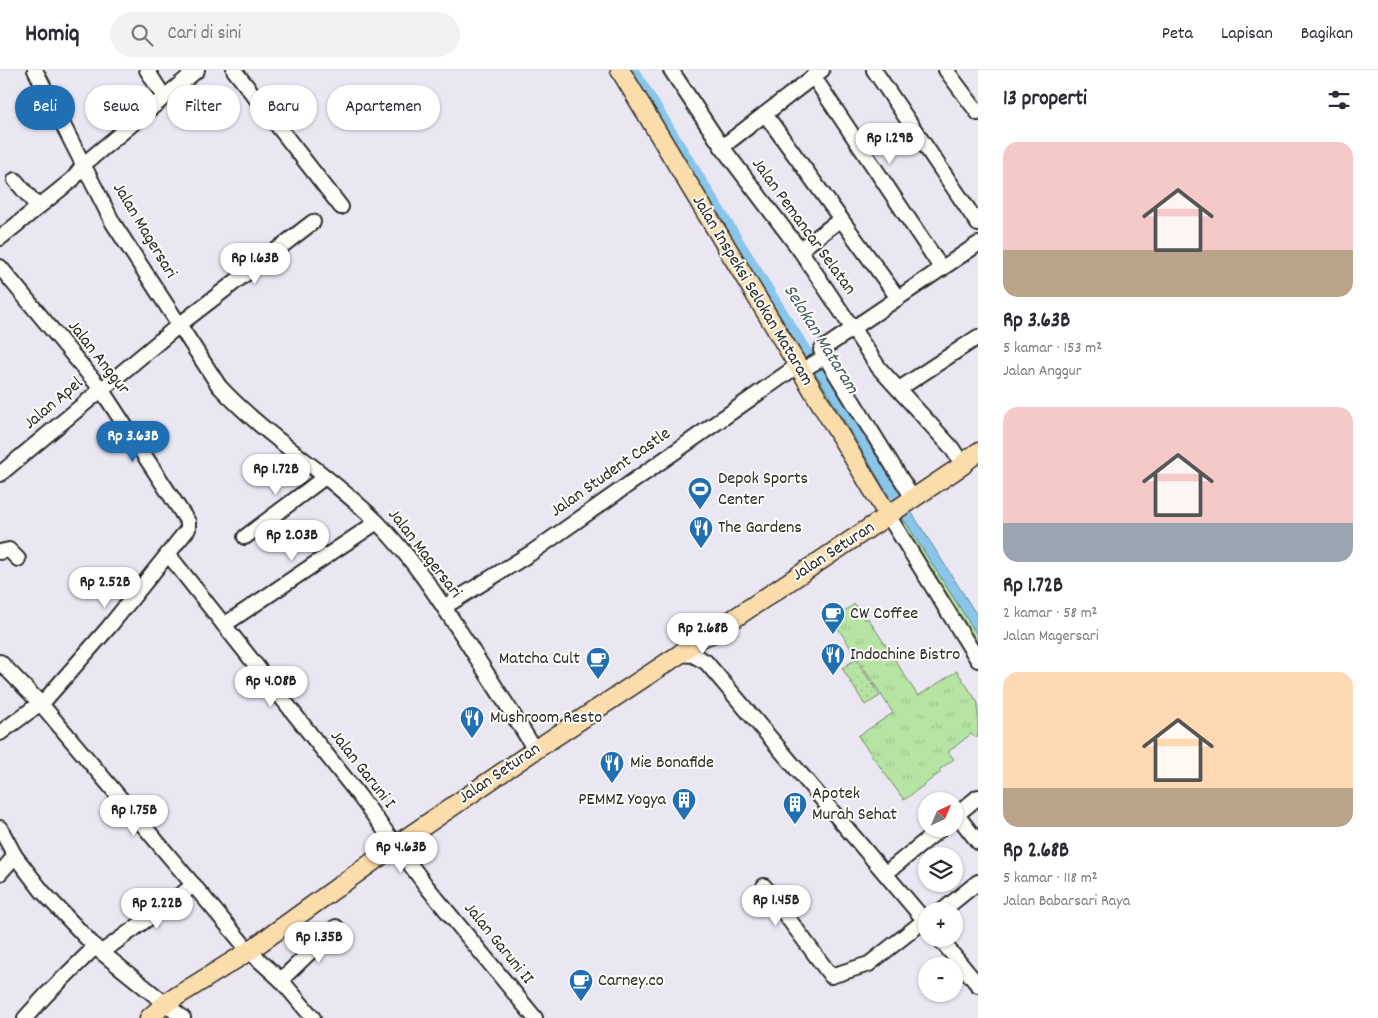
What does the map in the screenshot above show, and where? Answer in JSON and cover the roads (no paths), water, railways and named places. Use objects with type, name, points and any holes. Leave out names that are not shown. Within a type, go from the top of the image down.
[{"type":"main road","name":"Jalan Inspeksi Selokan Mataram","points":[[620,70],[889,514]]},
{"type":"main road","name":"Jalan Seturan","points":[[711,634],[967,460]]},
{"type":"main road","points":[[680,654],[698,638],[711,634]]},
{"type":"main road","name":"Jalan Seturan","points":[[149,1018],[166,1003],[249,951],[396,845],[680,654]]},
{"type":"street","name":"Jalan Magersari","points":[[35,70],[113,223],[205,367],[232,400],[377,522],[403,550],[444,607],[535,750]]},
{"type":"street","points":[[147,70],[164,97]]},
{"type":"street","points":[[0,238],[73,179],[84,164],[197,70]]},
{"type":"street","points":[[234,70],[341,207]]},
{"type":"street","name":"Jalan Pemancar Selatan","points":[[671,70],[722,147],[800,250],[879,368],[951,447],[967,460]]},
{"type":"street","points":[[874,70],[978,224]]},
{"type":"street","points":[[946,70],[978,113]]},
{"type":"street","points":[[722,147],[818,73],[942,269]]},
{"type":"street","points":[[765,114],[898,298]]},
{"type":"street","points":[[15,180],[38,207]]},
{"type":"street","points":[[800,250],[841,219]]},
{"type":"street","name":"Jalan Apel","points":[[0,474],[179,325],[313,222]]},
{"type":"street","points":[[910,498],[824,358],[821,350],[978,244]]},
{"type":"street","name":"Jalan Anggur","points":[[0,267],[102,389],[188,522],[188,529],[168,554]]},
{"type":"street","points":[[899,389],[978,337]]},
{"type":"street","name":"Jalan Student Castle","points":[[444,607],[531,553],[802,368],[824,358]]},
{"type":"street","points":[[246,537],[325,477]]},
{"type":"street","name":"Jalan Inspeksi Selokan Mataram","points":[[889,514],[978,660]]},
{"type":"street","points":[[224,625],[377,522]]},
{"type":"street","points":[[0,552],[9,550],[18,559]]},
{"type":"street","points":[[0,733],[29,710],[41,704],[109,627],[168,554]]},
{"type":"street","name":"Jalan Garuni I","points":[[168,554],[396,845]]},
{"type":"street","points":[[706,662],[704,645],[711,634]]},
{"type":"street","points":[[680,654],[693,655],[706,662],[918,912]]},
{"type":"street","points":[[0,662],[41,704],[83,752],[249,951],[281,980],[313,1018]]},
{"type":"street","points":[[963,809],[978,797]]},
{"type":"street","points":[[963,825],[978,842]]},
{"type":"street","points":[[0,828],[15,856],[42,891],[99,950],[184,1018]]},
{"type":"street","points":[[886,874],[929,838]]},
{"type":"street","name":"Jalan Garuni II","points":[[396,845],[427,887],[535,1018]]},
{"type":"street","points":[[0,873],[15,856]]},
{"type":"street","points":[[953,902],[978,882]]},
{"type":"street","points":[[25,1018],[46,995],[99,950],[194,885]]},
{"type":"street","points":[[764,886],[831,976],[869,964],[918,927]]},
{"type":"street","points":[[961,902],[978,888]]},
{"type":"street","points":[[281,980],[336,927]]},
{"type":"street","points":[[947,947],[976,978]]},
{"type":"water","points":[[822,365],[900,489],[889,496],[814,370]]},
{"type":"water","points":[[910,510],[978,617],[978,636],[901,515]]},
{"type":"waterway","name":"Selokan Mataram","points":[[633,70],[818,371]]},
{"type":"waterway","name":"Selokan Mataram","points":[[886,480],[905,511]]},
{"type":"place","name":"Depok Sports Center","points":[[700,510]]},
{"type":"place","name":"The Gardens","points":[[701,549]]},
{"type":"place","name":"CW Coffee","points":[[833,635]]},
{"type":"place","name":"Indochine Bistro","points":[[833,676]]},
{"type":"place","name":"Matcha Cult","points":[[598,680]]},
{"type":"place","name":"Mushroom Resto","points":[[472,739]]},
{"type":"place","name":"Mie Bonafide","points":[[612,784]]},
{"type":"place","name":"PEMMZ Yogya","points":[[684,821]]},
{"type":"place","name":"Apotek Murah Sehat","points":[[795,825]]},
{"type":"place","name":"Carney.co","points":[[581,1002]]}]
